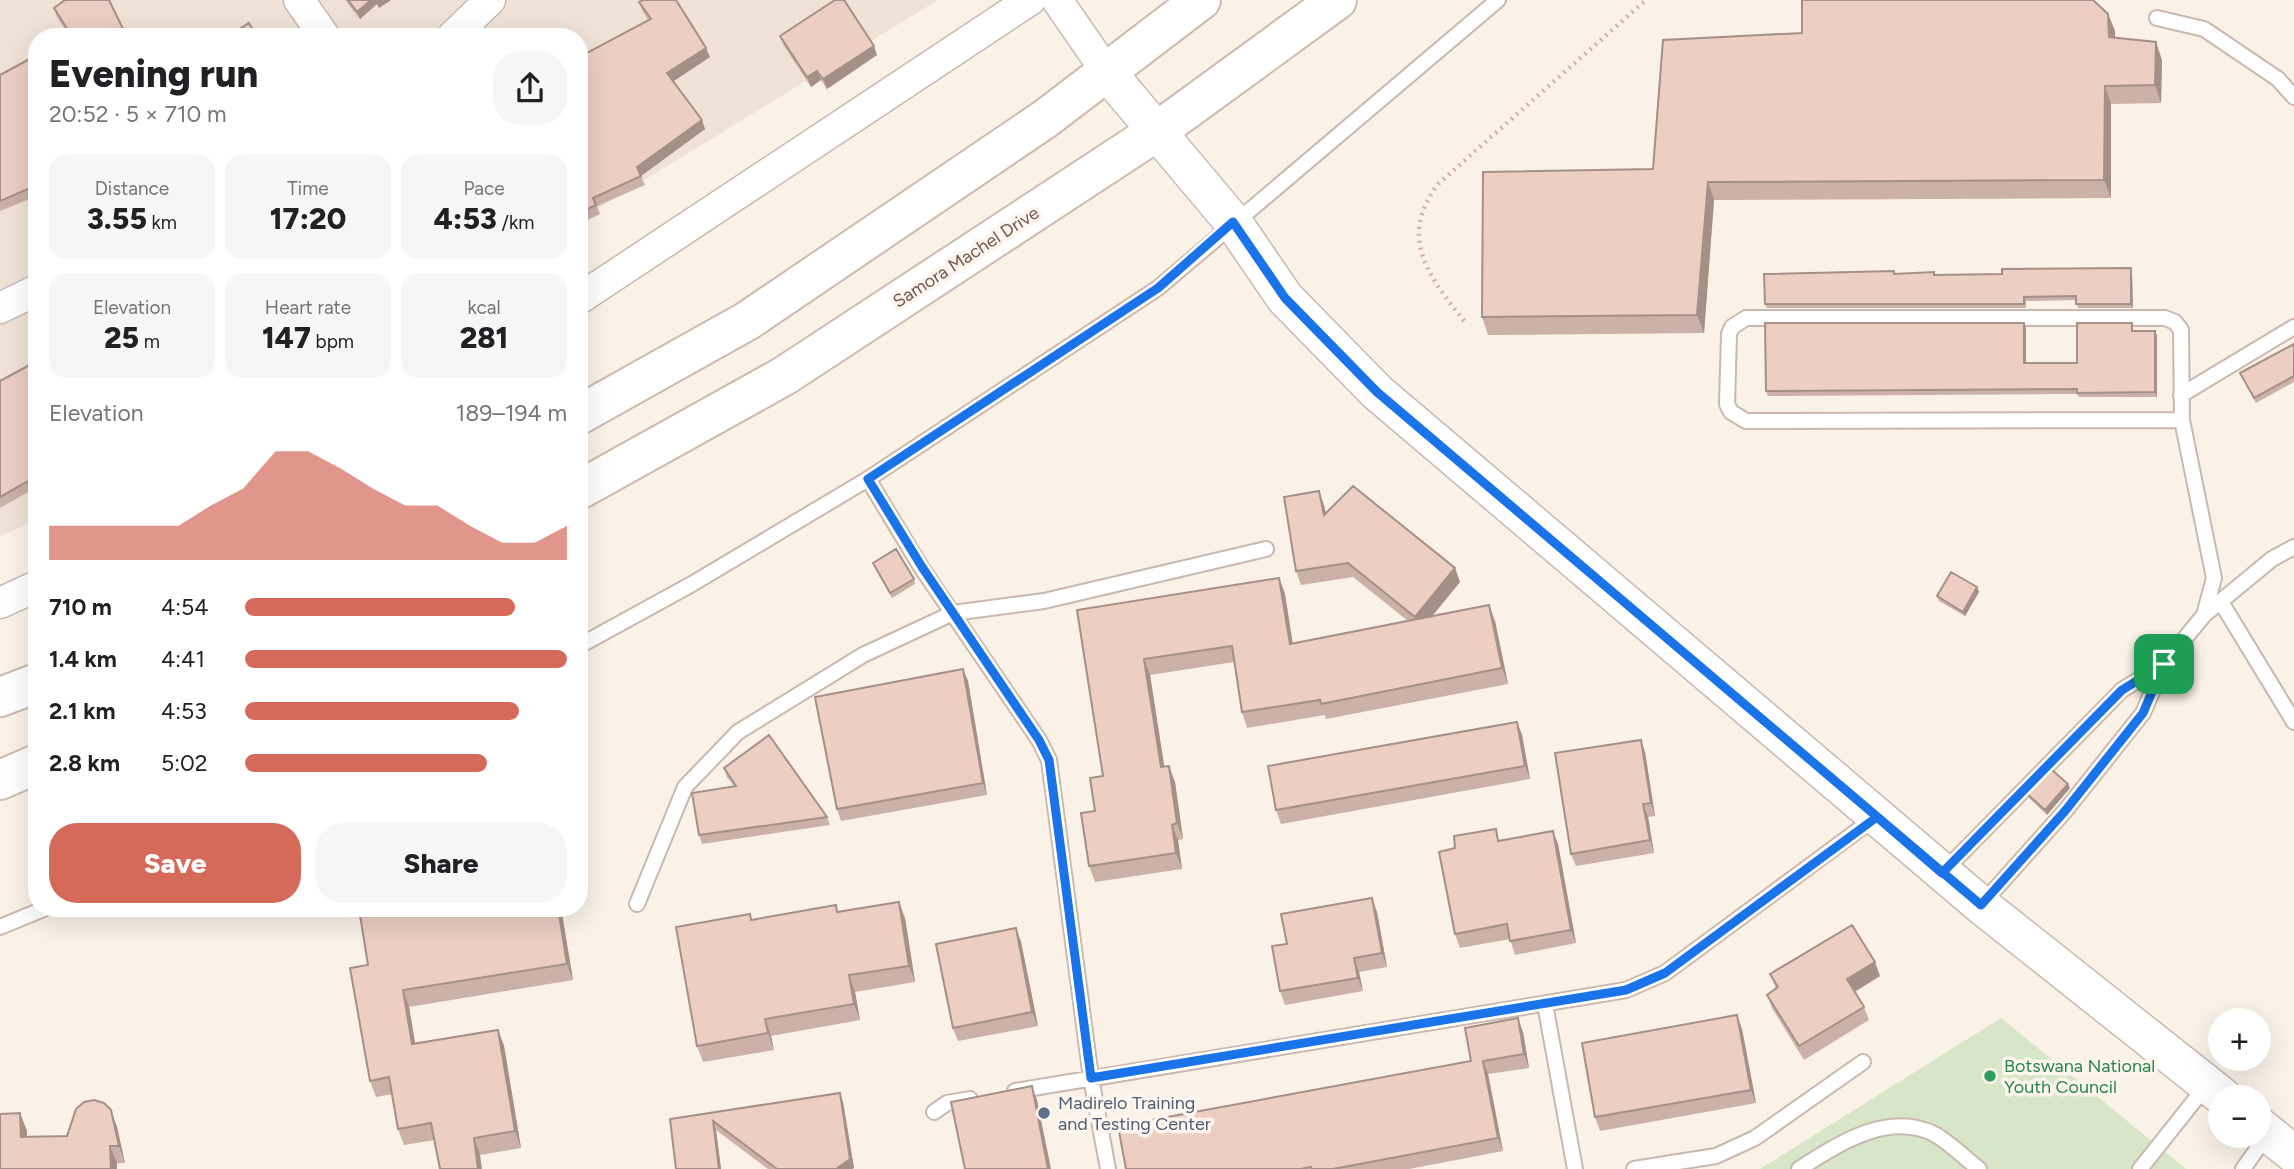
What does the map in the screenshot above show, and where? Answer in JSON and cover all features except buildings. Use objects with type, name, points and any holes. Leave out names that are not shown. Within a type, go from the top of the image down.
[{"type":"main road","points":[[588,410],[747,321],[1045,119],[1202,0]]},
{"type":"main road","name":"Samora Machel Drive","points":[[588,485],[784,376],[1156,132],[1337,0]]},
{"type":"main road","points":[[0,697],[28,686]]},
{"type":"main road","points":[[0,780],[28,768]]},
{"type":"street","points":[[299,0],[319,28]]},
{"type":"street","points":[[461,28],[490,0]]},
{"type":"street","points":[[588,293],[1030,0]]},
{"type":"street","points":[[1057,0],[1106,71],[1233,222],[1285,298],[1377,392],[1942,873],[2208,1085]]},
{"type":"street","points":[[0,308],[28,294]]},
{"type":"street","points":[[0,604],[28,590]]},
{"type":"lane","points":[[588,641],[692,584],[868,479],[1158,288],[1498,0]]},
{"type":"lane","points":[[2157,18],[2204,29],[2278,79],[2294,97]]},
{"type":"lane","points":[[2182,420],[1746,421],[1731,412],[1727,404],[1729,334],[1732,327],[1746,318],[2165,318],[2175,322],[2181,330],[2182,420],[2214,578],[2204,615]]},
{"type":"lane","points":[[2181,395],[2294,327]]},
{"type":"lane","points":[[868,479],[1049,760],[1091,1078],[1108,1169]]},
{"type":"lane","points":[[1981,905],[2065,811],[2143,713],[2164,664],[2204,615],[2272,559],[2294,547]]},
{"type":"lane","points":[[637,904],[685,787],[738,733],[863,655],[953,613],[1044,601],[1266,549]]},
{"type":"lane","points":[[2221,601],[2237,624],[2257,666],[2294,722]]},
{"type":"lane","points":[[1942,873],[2122,690],[2164,664]]},
{"type":"lane","points":[[934,1112],[947,1103],[1626,990],[1665,973],[1877,817]]},
{"type":"lane","points":[[0,927],[28,915]]},
{"type":"lane","points":[[1545,1004],[1576,1169]]},
{"type":"lane","points":[[1634,1169],[1716,1156],[1755,1138],[1863,1062]]},
{"type":"lane","points":[[2140,1169],[2208,1098]]},
{"type":"lane","points":[[1799,1169],[1882,1126],[1913,1126],[1937,1136],[1979,1169]]},
{"type":"lane","points":[[2243,1169],[2274,1138]]},
{"type":"path","points":[[1464,321],[1421,257],[1417,231],[1423,204],[1438,184],[1646,0]]},
{"type":"shaded area","points":[[0,0],[938,0],[588,214],[588,28],[28,28],[28,524],[0,536]]},
{"type":"green space","name":"Botswana National Youth Council","points":[[2001,1018],[2186,1169],[1760,1169]]},
{"type":"place","name":"Botswana National Youth Council","points":[[1990,1076]]},
{"type":"place","name":"Madirelo Training and Testing Center","points":[[1044,1113]]},
{"type":"route","points":[[2164,664],[2122,690],[1942,873],[1877,817],[1665,973],[1626,990],[1091,1078],[1054,780],[1049,760],[1039,740],[922,567],[868,479],[1158,288],[1233,222],[1285,298],[1377,392],[1786,739],[1877,817],[1942,873],[1981,905],[2065,811],[2143,713],[2164,664]]}]
